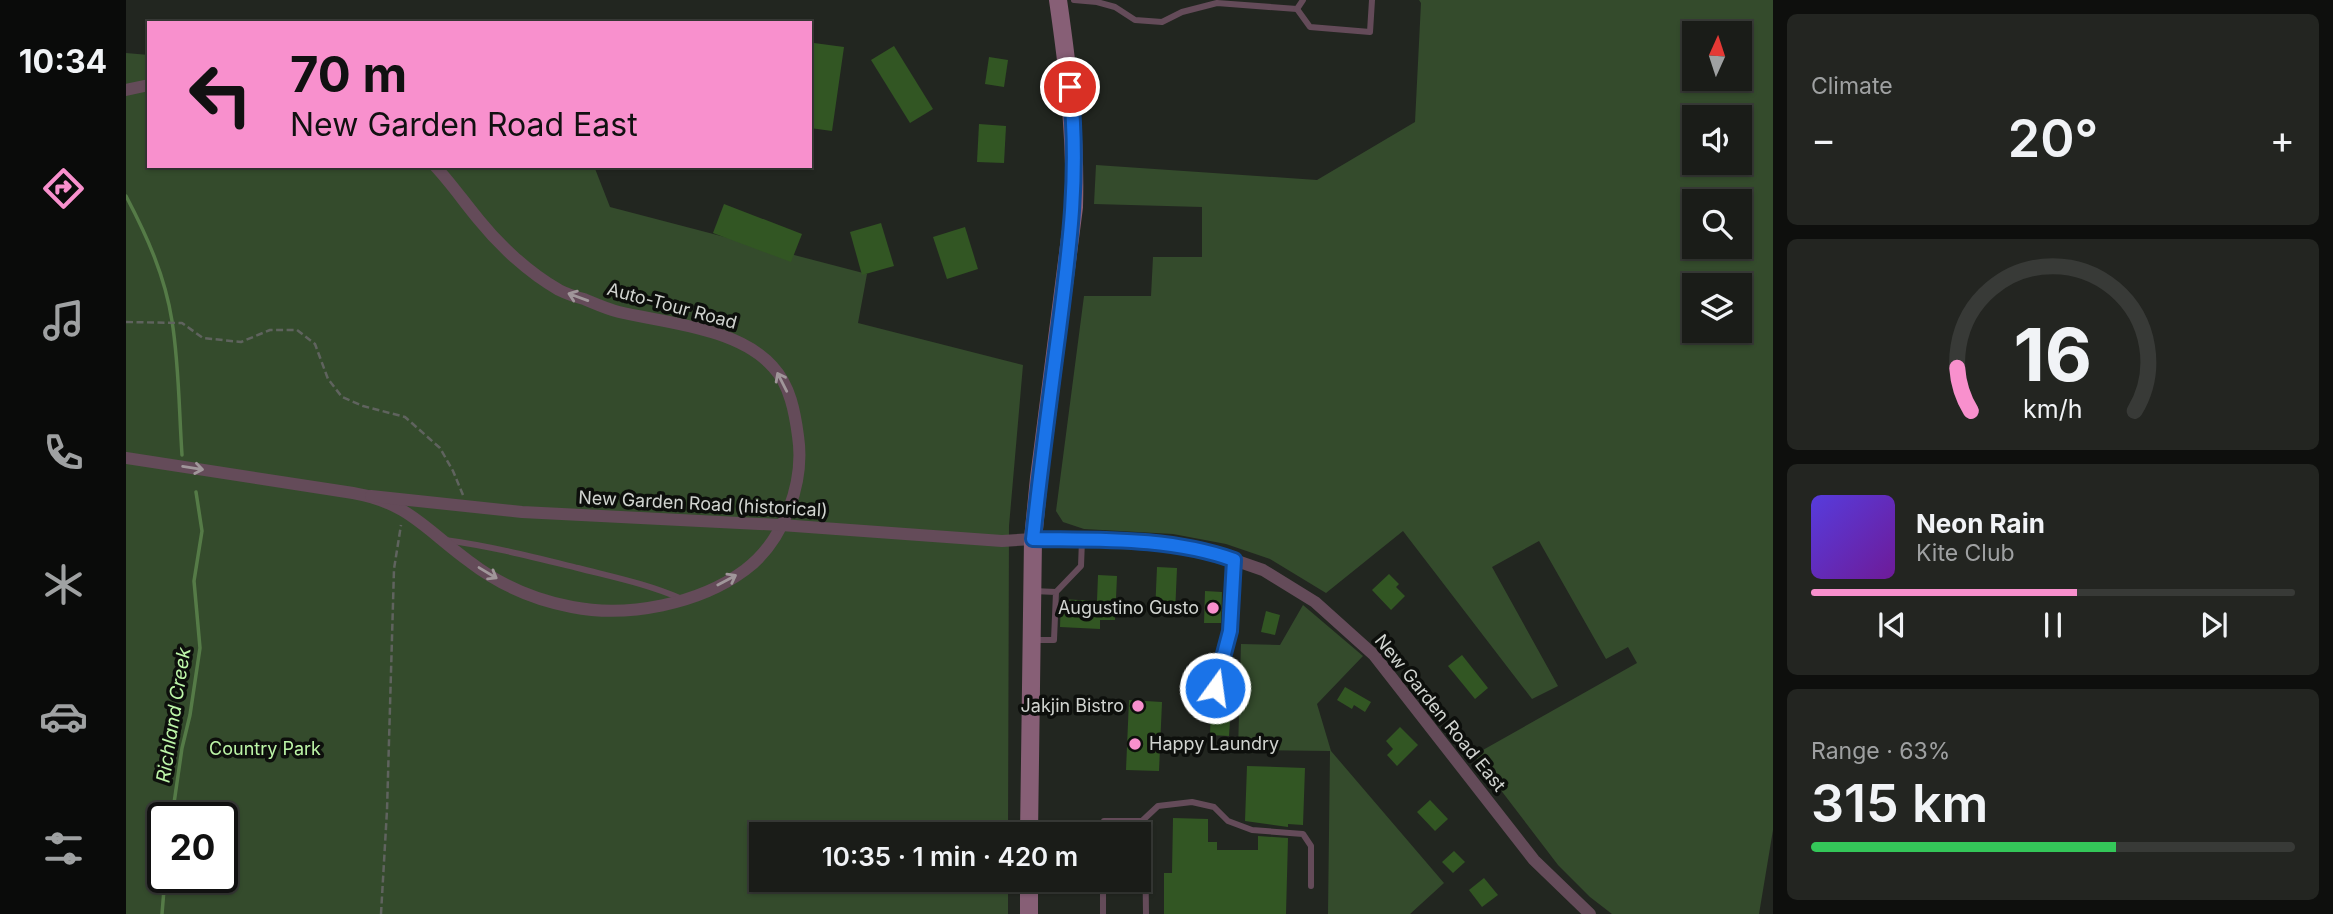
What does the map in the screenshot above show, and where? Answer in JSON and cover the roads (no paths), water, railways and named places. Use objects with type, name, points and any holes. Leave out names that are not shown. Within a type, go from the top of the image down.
[{"type":"main road","points":[[1029,822],[1033,539],[1074,207],[1072,103],[1058,0]]},
{"type":"main road","points":[[1029,892],[1029,914]]},
{"type":"street","points":[[126,90],[147,85]]},
{"type":"street","name":"Auto-Tour Road","points":[[126,458],[371,496],[406,511],[473,564],[521,593],[573,607],[619,611],[651,608],[684,600],[746,569],[765,549],[781,525],[795,493],[799,473],[800,451],[792,403],[773,366],[756,352],[734,340],[704,330],[616,311],[561,291],[532,272],[503,246],[437,168]]},
{"type":"street","name":"New Garden Road (historical)","points":[[371,496],[522,512],[781,525],[1002,541],[1033,539]]},
{"type":"street","name":"New Garden Road East","points":[[1033,539],[1175,545],[1214,553],[1263,570],[1315,602],[1374,655],[1534,860],[1590,914]]},
{"type":"lane","points":[[1074,0],[1097,2],[1115,7],[1135,19],[1162,22],[1182,12],[1217,3],[1297,9],[1310,27],[1370,32],[1372,0]]},
{"type":"lane","points":[[1297,9],[1303,0]]},
{"type":"lane","points":[[439,539],[521,553],[629,580],[684,600]]},
{"type":"lane","points":[[1031,640],[1054,639],[1056,592],[1081,566],[1082,540]]},
{"type":"lane","points":[[1215,688],[1230,631],[1234,560]]},
{"type":"lane","points":[[1031,591],[1056,592]]},
{"type":"lane","points":[[1104,822],[1143,821],[1158,806],[1192,802],[1214,807],[1228,821],[1252,830],[1303,834],[1311,846],[1311,886]]},
{"type":"lane","points":[[1143,821],[1146,833],[1146,914]]},
{"type":"lane","points":[[1103,892],[1103,914]]},
{"type":"waterway","name":"Richland Creek","points":[[126,196],[154,257],[169,304],[176,354],[182,455]]},
{"type":"waterway","name":"Richland Creek","points":[[174,802],[200,648],[194,581],[202,531],[196,492]]},
{"type":"waterway","name":"Richland Creek","points":[[162,914],[164,893]]},
{"type":"place","name":"Augustino Gusto","points":[[1213,608]]},
{"type":"place","name":"Jakjin Bistro","points":[[1138,706]]},
{"type":"place","name":"Happy Laundry","points":[[1135,744]]},
{"type":"park label","name":"Country Park","points":[[265,749]]}]
